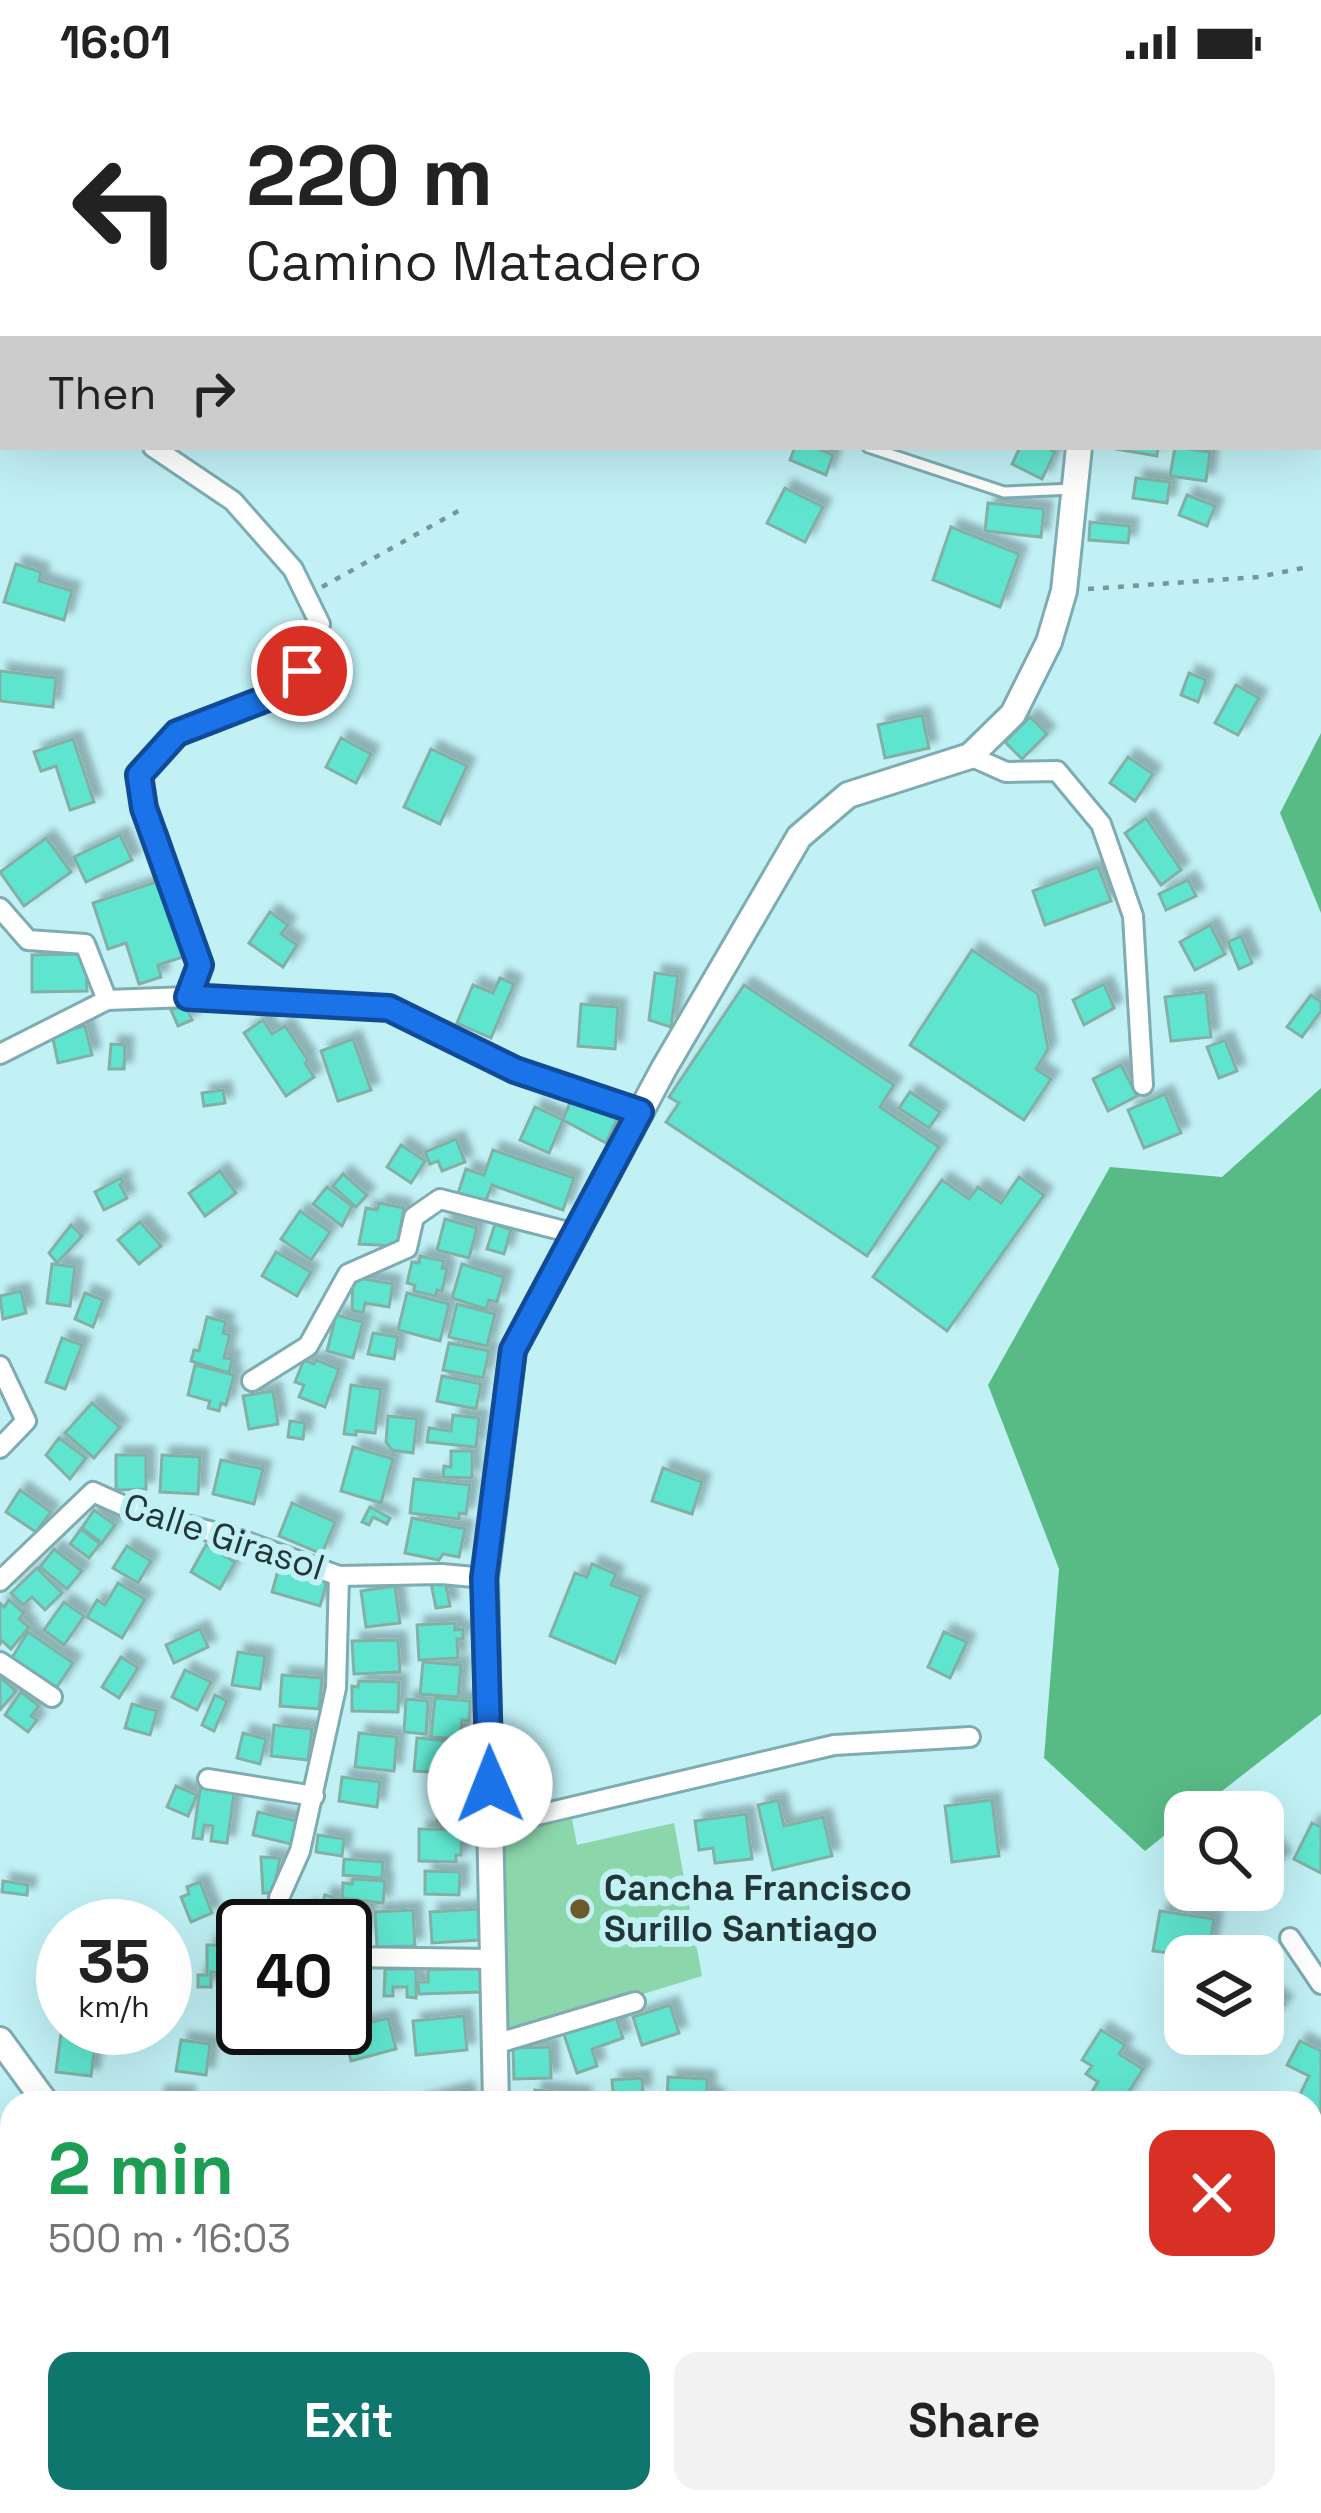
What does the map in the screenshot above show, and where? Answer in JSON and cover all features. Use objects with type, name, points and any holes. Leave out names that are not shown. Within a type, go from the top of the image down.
[{"type":"street","points":[[157,450],[233,501],[293,569],[320,624],[296,687],[177,733],[139,775],[144,808],[200,965],[188,997]]},
{"type":"street","points":[[496,2091],[484,1578],[513,1350],[640,1112],[799,838],[848,795],[970,756],[1013,714],[1049,642],[1064,591],[1078,450]]},
{"type":"street","points":[[970,756],[1006,772],[1057,770],[1101,824],[1133,916],[1143,1085]]},
{"type":"street","points":[[0,908],[28,940],[86,944],[107,1000]]},
{"type":"street","points":[[0,1054],[107,1000],[188,997],[389,1008],[515,1070],[640,1112]]},
{"type":"street","points":[[252,1381],[308,1346],[348,1274],[406,1248],[414,1217],[440,1199],[576,1234]]},
{"type":"street","points":[[0,1366],[26,1420],[0,1448]]},
{"type":"street","name":"Calle Girasol","points":[[0,1581],[93,1492],[142,1514],[233,1537],[339,1576],[484,1578]]},
{"type":"street","points":[[279,1899],[300,1851],[336,1688],[339,1576]]},
{"type":"street","points":[[0,1662],[52,1697]]},
{"type":"street","points":[[491,1826],[834,1744],[970,1737]]},
{"type":"street","points":[[208,1779],[314,1796]]},
{"type":"street","points":[[1290,1939],[1321,1984]]},
{"type":"street","points":[[372,1957],[493,1959]]},
{"type":"street","points":[[495,2044],[635,2002]]},
{"type":"street","points":[[0,2040],[37,2091]]},
{"type":"lane","points":[[877,450],[1004,492],[1074,490]]},
{"type":"path","points":[[306,596],[460,510]]},
{"type":"path","points":[[1064,591],[1258,577],[1308,567]]},
{"type":"green space","points":[[1321,733],[1321,913],[1280,813]]},
{"type":"green space","points":[[1321,1088],[1321,1714],[1222,1791],[1164,1791],[1164,1836],[1145,1851],[1044,1758],[1059,1569],[988,1385],[1110,1167],[1222,1177]]},
{"type":"green space","points":[[572,1819],[577,1845],[674,1823],[702,1976],[505,2036],[501,1844],[511,1833]]},
{"type":"building","points":[[794,450],[833,455],[826,475],[790,460]]},
{"type":"building","points":[[1019,450],[1055,452],[1042,479],[1012,464]]},
{"type":"building","points":[[1122,450],[1158,450],[1157,456]]},
{"type":"building","points":[[1174,450],[1210,452],[1206,481],[1170,476]]},
{"type":"building","points":[[1136,478],[1170,482],[1167,503],[1133,498]]},
{"type":"building","points":[[785,488],[823,507],[805,542],[767,523]]},
{"type":"building","points":[[1187,495],[1215,506],[1207,526],[1179,515]]},
{"type":"building","points":[[988,503],[1044,509],[1041,537],[985,531]]},
{"type":"building","points":[[1090,522],[1130,526],[1128,543],[1089,540]]},
{"type":"building","points":[[951,527],[1019,554],[1000,607],[933,580]]},
{"type":"building","points":[[16,564],[41,572],[39,581],[72,591],[64,620],[4,602]]},
{"type":"building","points":[[0,671],[56,678],[53,707],[0,701]]},
{"type":"building","points":[[1189,673],[1206,680],[1198,702],[1181,695]]},
{"type":"building","points":[[1236,685],[1259,698],[1238,735],[1215,723]]},
{"type":"building","points":[[922,715],[929,748],[885,758],[878,725]]},
{"type":"building","points":[[1030,717],[1047,734],[1022,759],[1005,742]]},
{"type":"building","points":[[341,738],[371,754],[356,783],[326,767]]},
{"type":"building","points":[[73,739],[94,802],[70,810],[56,766],[41,771],[34,752]]},
{"type":"building","points":[[431,749],[467,766],[440,824],[404,807]]},
{"type":"building","points":[[1128,757],[1153,774],[1135,801],[1110,783]]},
{"type":"building","points":[[1146,818],[1181,870],[1161,885],[1125,833]]},
{"type":"building","points":[[120,835],[132,860],[86,882],[74,857]]},
{"type":"building","points":[[46,838],[71,872],[24,906],[0,872]]},
{"type":"building","points":[[1098,867],[1111,901],[1045,925],[1033,891]]},
{"type":"building","points":[[162,880],[186,956],[158,965],[161,977],[139,984],[126,943],[108,949],[93,903]]},
{"type":"building","points":[[1188,880],[1196,896],[1166,910],[1159,894]]},
{"type":"building","points":[[270,912],[288,925],[281,934],[297,945],[283,967],[249,943]]},
{"type":"building","points":[[1210,925],[1225,954],[1195,970],[1180,942]]},
{"type":"building","points":[[1241,936],[1252,963],[1239,969],[1228,942]]},
{"type":"building","points":[[972,950],[1038,994],[1048,1049],[1036,1069],[1051,1079],[1024,1120],[910,1045]]},
{"type":"building","points":[[86,954],[87,991],[32,992],[32,955]]},
{"type":"building","points":[[655,973],[678,976],[671,1027],[649,1020]]},
{"type":"building","points":[[500,978],[514,984],[491,1038],[457,1023],[473,985],[493,993]]},
{"type":"building","points":[[1104,984],[1114,1008],[1084,1025],[1073,1000]]},
{"type":"building","points":[[744,985],[894,1085],[880,1107],[939,1147],[867,1256],[666,1122],[679,1103],[669,1097]]},
{"type":"building","points":[[1206,992],[1211,1037],[1171,1041],[1165,997]]},
{"type":"building","points":[[1311,995],[1321,1002],[1321,1011],[1302,1037],[1287,1027]]},
{"type":"building","points":[[185,1004],[192,1020],[178,1026],[171,1010]]},
{"type":"building","points":[[581,1004],[618,1007],[615,1049],[578,1046]]},
{"type":"building","points":[[263,1020],[272,1034],[285,1026],[314,1077],[286,1096],[244,1033]]},
{"type":"building","points":[[85,1026],[92,1055],[58,1063],[52,1034]]},
{"type":"building","points":[[353,1039],[371,1090],[338,1101],[321,1051]]},
{"type":"building","points":[[1225,1040],[1237,1071],[1219,1078],[1207,1047]]},
{"type":"building","points":[[111,1044],[125,1045],[124,1069],[109,1069]]},
{"type":"building","points":[[1121,1065],[1137,1096],[1108,1111],[1093,1079]]},
{"type":"building","points":[[223,1090],[225,1103],[204,1106],[202,1093]]},
{"type":"building","points":[[910,1092],[940,1112],[929,1128],[899,1108]]},
{"type":"building","points":[[1165,1094],[1181,1133],[1144,1148],[1128,1110]]},
{"type":"building","points":[[573,1095],[618,1117],[606,1143],[563,1120]]},
{"type":"building","points":[[535,1107],[563,1120],[549,1153],[520,1140]]},
{"type":"building","points":[[456,1139],[465,1162],[442,1171],[438,1161],[430,1164],[425,1152]]},
{"type":"building","points":[[401,1145],[425,1161],[411,1183],[387,1167]]},
{"type":"building","points":[[493,1150],[574,1178],[563,1210],[492,1185],[485,1203],[458,1193],[466,1169],[484,1175]]},
{"type":"building","points":[[220,1171],[236,1193],[205,1216],[189,1193]]},
{"type":"building","points":[[343,1174],[367,1195],[356,1207],[333,1186]]},
{"type":"building","points":[[1019,1177],[1044,1195],[947,1331],[873,1277],[942,1180],[969,1199],[978,1187],[1001,1203]]},
{"type":"building","points":[[121,1178],[127,1198],[104,1210],[95,1192]]},
{"type":"building","points":[[327,1187],[352,1206],[342,1226],[313,1204]]},
{"type":"building","points":[[379,1203],[404,1208],[397,1246],[359,1244],[366,1208],[377,1210]]},
{"type":"building","points":[[300,1211],[330,1232],[311,1260],[281,1239]]},
{"type":"building","points":[[445,1219],[477,1228],[469,1258],[437,1250]]},
{"type":"building","points":[[140,1222],[161,1246],[139,1264],[118,1240]]},
{"type":"building","points":[[495,1224],[511,1230],[504,1254],[487,1249]]},
{"type":"building","points":[[71,1225],[82,1236],[57,1263],[49,1253]]},
{"type":"building","points":[[276,1252],[311,1272],[297,1296],[262,1276]]},
{"type":"building","points":[[420,1256],[444,1261],[442,1291],[437,1290],[436,1296],[414,1291],[415,1285],[407,1283],[412,1262],[419,1263]]},
{"type":"building","points":[[52,1264],[75,1267],[70,1306],[47,1303]]},
{"type":"building","points":[[462,1264],[504,1277],[497,1302],[489,1300],[486,1309],[452,1298]]},
{"type":"building","points":[[353,1277],[393,1284],[389,1307],[365,1303],[363,1313],[352,1310]]},
{"type":"building","points":[[21,1291],[26,1313],[3,1319],[0,1296]]},
{"type":"building","points":[[85,1293],[103,1300],[93,1327],[75,1319]]},
{"type":"building","points":[[407,1293],[449,1304],[440,1341],[398,1330]]},
{"type":"building","points":[[457,1304],[495,1314],[487,1346],[449,1337]]},
{"type":"building","points":[[336,1315],[363,1322],[353,1358],[327,1351]]},
{"type":"building","points":[[207,1317],[226,1322],[223,1333],[230,1335],[224,1358],[232,1359],[229,1373],[191,1361],[194,1350],[199,1351]]},
{"type":"building","points":[[373,1333],[398,1337],[394,1359],[368,1354]]},
{"type":"building","points":[[62,1338],[82,1345],[65,1389],[46,1382]]},
{"type":"building","points":[[449,1343],[489,1351],[483,1378],[443,1370]]},
{"type":"building","points":[[304,1360],[339,1369],[325,1407],[299,1397],[304,1385],[295,1382]]},
{"type":"building","points":[[195,1365],[234,1375],[226,1405],[221,1403],[219,1411],[208,1408],[210,1401],[188,1395]]},
{"type":"building","points":[[442,1376],[481,1384],[476,1409],[437,1401]]},
{"type":"building","points":[[351,1385],[381,1389],[375,1433],[344,1434]]},
{"type":"building","points":[[273,1391],[278,1424],[249,1429],[243,1396]]},
{"type":"building","points":[[92,1403],[120,1427],[94,1458],[65,1433]]},
{"type":"building","points":[[453,1415],[479,1418],[476,1447],[427,1442],[429,1428],[451,1431]]},
{"type":"building","points":[[388,1416],[417,1419],[413,1453],[392,1450],[386,1442]]},
{"type":"building","points":[[290,1421],[305,1423],[303,1439],[288,1437]]},
{"type":"building","points":[[59,1438],[86,1458],[70,1479],[46,1455]]},
{"type":"building","points":[[353,1447],[393,1459],[381,1503],[341,1491]]},
{"type":"building","points":[[451,1451],[472,1451],[472,1478],[443,1477],[444,1466],[451,1467]]},
{"type":"building","points":[[116,1455],[146,1455],[146,1489],[116,1490]]},
{"type":"building","points":[[162,1455],[200,1457],[198,1494],[160,1492]]},
{"type":"building","points":[[221,1460],[263,1469],[254,1504],[213,1494]]},
{"type":"building","points":[[663,1468],[702,1482],[692,1514],[652,1501]]},
{"type":"building","points":[[414,1479],[470,1485],[466,1514],[459,1513],[459,1519],[410,1513]]},
{"type":"building","points":[[20,1490],[51,1512],[36,1532],[6,1512]]},
{"type":"building","points":[[292,1503],[335,1522],[322,1554],[279,1536]]},
{"type":"building","points":[[370,1507],[390,1518],[387,1524],[373,1517],[369,1525],[362,1522]]},
{"type":"building","points":[[94,1510],[115,1525],[102,1543],[82,1528]]},
{"type":"building","points":[[412,1518],[465,1529],[459,1557],[443,1554],[439,1560],[405,1553]]},
{"type":"building","points":[[81,1529],[100,1544],[89,1558],[70,1544]]},
{"type":"building","points":[[206,1545],[235,1562],[220,1589],[191,1572]]},
{"type":"building","points":[[127,1546],[151,1561],[138,1583],[113,1568]]},
{"type":"building","points":[[54,1549],[82,1571],[67,1589],[40,1567]]},
{"type":"building","points":[[592,1564],[616,1574],[611,1585],[641,1596],[615,1663],[550,1636],[575,1573],[587,1577]]},
{"type":"building","points":[[279,1567],[327,1581],[320,1606],[272,1592]]},
{"type":"building","points":[[37,1568],[62,1593],[45,1610],[32,1597],[23,1605],[11,1593]]},
{"type":"building","points":[[445,1581],[450,1606],[436,1608],[431,1583]]},
{"type":"building","points":[[118,1583],[145,1599],[122,1638],[87,1617],[97,1600],[105,1605]]},
{"type":"building","points":[[395,1586],[400,1623],[366,1627],[361,1591]]},
{"type":"building","points":[[9,1600],[24,1613],[19,1619],[29,1627],[11,1649],[0,1644],[0,1603],[4,1607]]},
{"type":"building","points":[[64,1602],[84,1616],[64,1645],[44,1630]]},
{"type":"building","points":[[455,1623],[455,1630],[463,1629],[463,1639],[457,1639],[458,1658],[419,1660],[417,1625]]},
{"type":"building","points":[[200,1629],[208,1647],[174,1663],[166,1645]]},
{"type":"building","points":[[28,1632],[73,1663],[55,1690],[11,1659]]},
{"type":"building","points":[[944,1632],[967,1642],[950,1678],[928,1667]]},
{"type":"building","points":[[398,1640],[400,1672],[354,1674],[352,1641]]},
{"type":"building","points":[[238,1652],[265,1656],[260,1689],[232,1685]]},
{"type":"building","points":[[121,1657],[138,1668],[119,1698],[102,1687]]},
{"type":"building","points":[[423,1662],[461,1665],[458,1697],[420,1694]]},
{"type":"building","points":[[185,1670],[211,1682],[197,1710],[172,1697]]},
{"type":"building","points":[[282,1675],[322,1678],[319,1709],[280,1706]]},
{"type":"building","points":[[0,1677],[16,1691],[0,1710]]},
{"type":"building","points":[[359,1681],[399,1682],[398,1712],[352,1711],[352,1686],[358,1687]]},
{"type":"building","points":[[21,1692],[39,1706],[31,1716],[37,1720],[28,1732],[5,1715]]},
{"type":"building","points":[[215,1695],[227,1701],[214,1731],[202,1725]]},
{"type":"building","points":[[435,1698],[470,1701],[469,1721],[462,1720],[460,1739],[431,1737]]},
{"type":"building","points":[[406,1699],[428,1701],[426,1734],[404,1732]]},
{"type":"building","points":[[132,1704],[157,1711],[150,1735],[125,1728]]},
{"type":"building","points":[[274,1725],[312,1729],[308,1760],[271,1756]]},
{"type":"building","points":[[243,1733],[266,1739],[260,1764],[237,1758]]},
{"type":"building","points":[[359,1733],[397,1737],[394,1771],[355,1767]]},
{"type":"building","points":[[417,1738],[463,1742],[461,1774],[414,1771]]},
{"type":"building","points":[[342,1777],[380,1782],[377,1807],[339,1801]]},
{"type":"building","points":[[442,1779],[469,1782],[463,1825],[437,1822]]},
{"type":"building","points":[[201,1783],[235,1787],[227,1843],[211,1841],[213,1826],[204,1825],[202,1839],[193,1838]]},
{"type":"building","points":[[176,1786],[197,1795],[188,1816],[167,1807]]},
{"type":"building","points":[[778,1800],[784,1826],[823,1817],[832,1856],[773,1870],[758,1805]]},
{"type":"building","points":[[992,1800],[999,1856],[952,1862],[945,1806]]},
{"type":"building","points":[[258,1812],[297,1821],[291,1844],[253,1835]]},
{"type":"building","points":[[746,1814],[752,1859],[715,1863],[713,1848],[699,1850],[695,1821]]},
{"type":"building","points":[[1312,1823],[1321,1827],[1321,1873],[1294,1859]]},
{"type":"building","points":[[419,1829],[462,1830],[461,1855],[456,1855],[456,1862],[419,1861]]},
{"type":"building","points":[[318,1835],[344,1839],[342,1856],[316,1852]]},
{"type":"building","points":[[261,1857],[280,1858],[273,1893],[263,1893]]},
{"type":"building","points":[[344,1859],[383,1862],[382,1878],[343,1875]]},
{"type":"building","points":[[425,1871],[460,1872],[459,1895],[425,1894]]},
{"type":"building","points":[[353,1879],[385,1881],[383,1903],[342,1898],[343,1883],[352,1884]]},
{"type":"building","points":[[3,1881],[28,1885],[27,1895],[2,1892]]},
{"type":"building","points":[[200,1882],[212,1913],[192,1922],[192,1899],[181,1897],[189,1894],[187,1887]]},
{"type":"building","points":[[478,1909],[479,1940],[432,1943],[430,1912]]},
{"type":"building","points":[[413,1910],[415,1946],[377,1947],[375,1912]]},
{"type":"building","points":[[1160,1911],[1214,1919],[1212,1935],[1164,1935],[1164,1952],[1153,1951]]},
{"type":"building","points":[[207,1945],[216,1945],[211,1987],[198,1987],[198,1975],[207,1975]]},
{"type":"building","points":[[481,1968],[482,1992],[419,1994],[418,1982],[428,1982],[428,1970]]},
{"type":"building","points":[[385,1969],[416,1969],[416,1998],[407,1997],[407,1987],[393,1987],[393,1996],[384,1996]]},
{"type":"building","points":[[670,2005],[679,2033],[642,2045],[633,2017]]},
{"type":"building","points":[[615,2014],[623,2038],[592,2049],[597,2066],[577,2073],[563,2032]]},
{"type":"building","points":[[464,2016],[467,2050],[416,2055],[413,2021]]},
{"type":"building","points":[[388,2018],[396,2049],[351,2061],[350,2055],[372,2055],[372,2022]]},
{"type":"building","points":[[1101,2030],[1125,2045],[1119,2054],[1143,2069],[1129,2091],[1092,2091],[1098,2082],[1086,2074],[1092,2066],[1082,2060]]},
{"type":"building","points":[[1300,2041],[1321,2051],[1321,2091],[1302,2091],[1309,2076],[1287,2065]]},
{"type":"building","points":[[192,2042],[210,2044],[206,2075],[176,2071],[179,2055],[192,2055]]},
{"type":"building","points":[[550,2047],[551,2078],[514,2079],[513,2048]]},
{"type":"building","points":[[58,2055],[94,2055],[91,2076],[56,2072]]},
{"type":"building","points":[[668,2077],[707,2079],[707,2091],[667,2091]]},
{"type":"building","points":[[642,2078],[643,2091],[613,2091],[612,2080]]},
{"type":"place","name":"Cancha Francisco Surillo Santiago","points":[[580,1909]]},
{"type":"route","points":[[302,671],[296,687],[177,733],[139,775],[144,808],[200,965],[188,997],[389,1008],[515,1070],[640,1112],[513,1350],[484,1578],[490,1785]]}]
